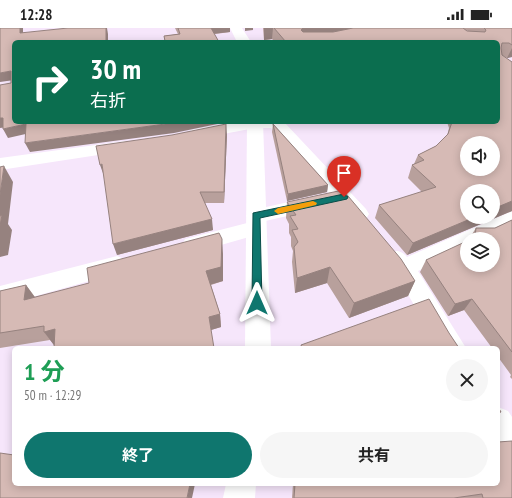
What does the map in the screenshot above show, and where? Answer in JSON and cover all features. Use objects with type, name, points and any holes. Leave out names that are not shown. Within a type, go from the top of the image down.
[{"type":"street","points":[[236,28],[243,40]]},
{"type":"street","points":[[181,137],[250,124]]},
{"type":"street","points":[[255,124],[258,346]]},
{"type":"street","points":[[277,124],[369,226]]},
{"type":"street","points":[[0,164],[142,143]]},
{"type":"street","points":[[173,250],[256,222],[344,197]]},
{"type":"street","points":[[404,268],[512,218]]},
{"type":"street","points":[[384,244],[404,268],[414,306],[451,346]]},
{"type":"street","points":[[0,296],[136,260]]},
{"type":"street","points":[[500,425],[504,432],[512,431]]},
{"type":"street","points":[[239,498],[241,486]]},
{"type":"building","points":[[0,28],[20,28],[20,33],[68,28],[106,28],[106,40],[12,40],[12,124],[26,124],[3,129],[3,118],[0,118],[0,85],[11,83],[11,71],[0,73]]},
{"type":"building","points":[[178,28],[211,28],[218,40],[165,40],[164,36],[180,34]]},
{"type":"building","points":[[274,28],[303,28],[301,30],[303,32],[333,32],[353,28],[463,28],[467,31],[485,32],[486,30],[484,28],[512,28],[512,45],[509,43],[502,43],[501,48],[502,55],[512,62],[512,201],[500,206],[500,184],[460,184],[460,223],[413,243],[379,205],[436,187],[412,165],[424,160],[418,155],[436,146],[448,134],[451,124],[500,124],[500,40],[284,40]]},
{"type":"building","points":[[26,124],[165,124],[25,143]]},
{"type":"building","points":[[226,124],[224,192],[200,192],[212,219],[113,244],[102,164],[100,165],[96,146],[172,135]]},
{"type":"building","points":[[273,124],[328,185],[288,194]]},
{"type":"building","points":[[4,166],[0,195],[0,167]]},
{"type":"building","points":[[343,190],[401,259],[415,281],[354,303],[330,267],[297,278],[294,247],[298,242],[292,230],[298,229],[290,216],[296,215],[287,202]]},
{"type":"building","points":[[512,220],[512,352],[472,299],[455,304],[426,260],[460,244],[460,272],[500,272],[500,232],[476,232],[476,228],[495,228]]},
{"type":"building","points":[[219,233],[222,239],[221,267],[206,271],[220,314],[209,317],[214,346],[54,346],[55,329],[44,332],[44,326],[0,333],[0,291],[26,285],[24,300],[89,283],[87,268]]},
{"type":"building","points":[[429,299],[458,346],[301,346]]},
{"type":"building","points":[[512,441],[512,498],[483,498],[482,494],[454,498],[294,498],[295,486],[500,486],[500,442]]},
{"type":"building","points":[[0,453],[12,455],[12,486],[190,486],[187,498],[0,498]]},
{"type":"slow traffic","points":[[278,211],[313,203]]},
{"type":"route","points":[[257,303],[256,216],[344,197]]}]
